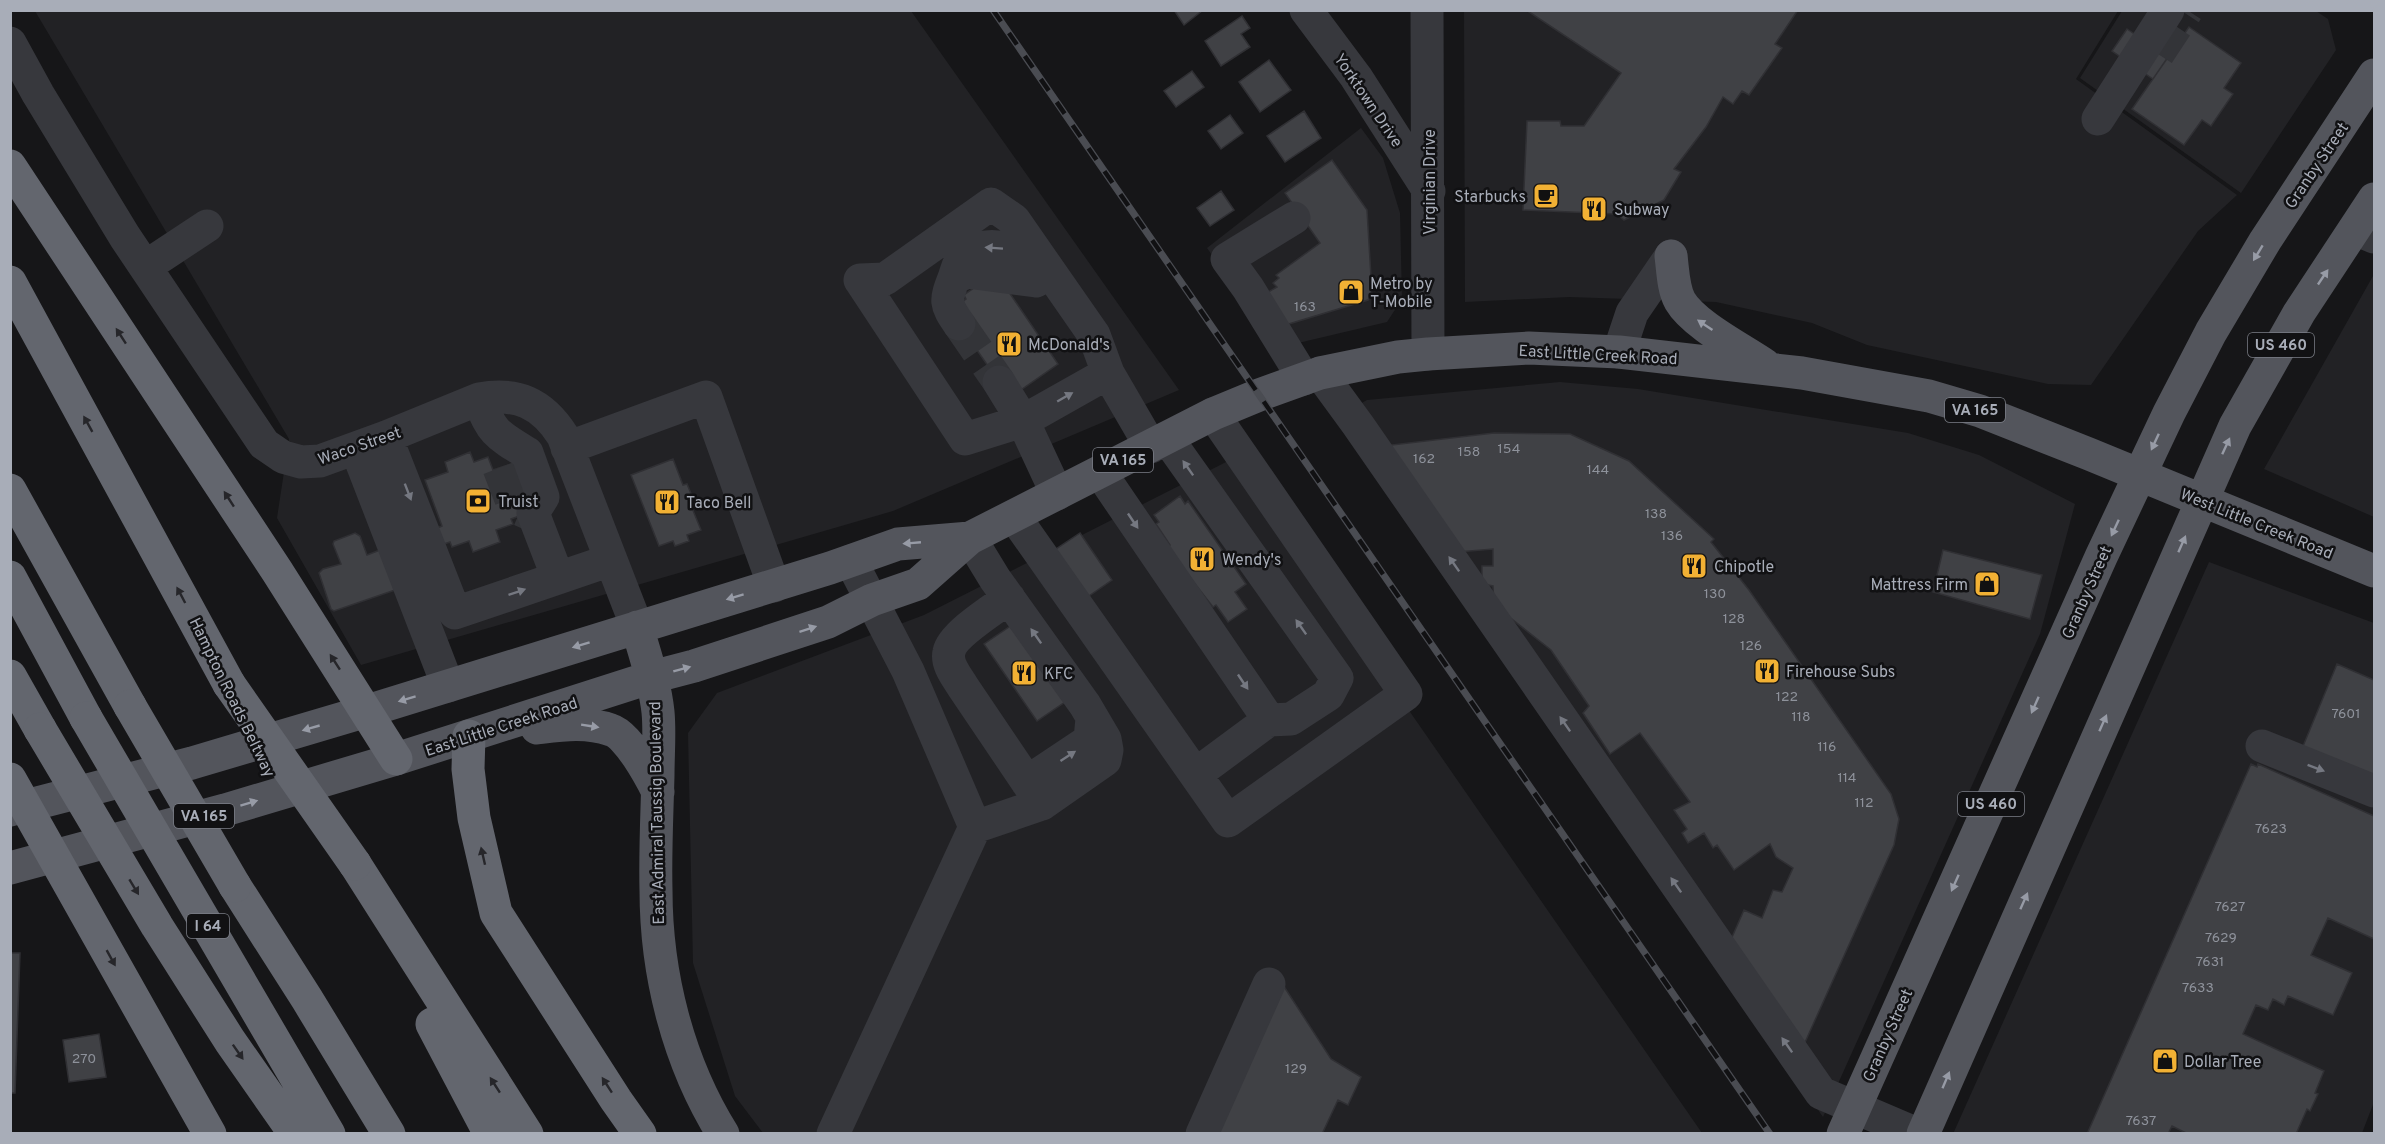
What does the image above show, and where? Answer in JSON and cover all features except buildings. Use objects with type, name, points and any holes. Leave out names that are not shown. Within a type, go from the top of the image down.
[{"type":"highway","points":[[10,166],[367,711],[396,759]]},
{"type":"highway","name":"Hampton Roads Beltway","points":[[10,282],[229,684],[344,865]]},
{"type":"highway","points":[[10,490],[130,705],[235,886],[307,999],[388,1134]]},
{"type":"highway","name":"I 64","points":[[10,578],[86,718],[329,1134]]},
{"type":"highway","points":[[10,676],[157,926],[230,1041],[295,1134]]},
{"type":"highway","points":[[469,736],[468,769],[474,818],[496,913],[640,1134]]},
{"type":"highway","points":[[10,779],[210,1134]]},
{"type":"highway","points":[[344,865],[469,1090],[490,1134]]},
{"type":"highway","points":[[344,865],[527,1134]]},
{"type":"main road","name":"Granby Street","points":[[1848,1121],[2140,475],[2211,332],[2265,241],[2374,75]]},
{"type":"main road","name":"US 460","points":[[1923,1134],[2202,499],[2251,397],[2299,313],[2365,233],[2374,199]]},
{"type":"main road","points":[[1671,256],[1677,294],[1692,316],[1772,369]]},
{"type":"main road","name":"East Little Creek Road","points":[[10,868],[225,810],[396,759],[828,622],[872,600],[918,584],[970,538],[1214,414],[1312,376],[1398,357],[1529,348],[1619,352],[1772,369],[1886,387],[1952,402],[2140,475]]},
{"type":"main road","name":"West Little Creek Road","points":[[2140,475],[2374,571]]},
{"type":"main road","name":"East Little Creek Road","points":[[10,810],[192,763],[367,711],[774,586],[898,544],[970,538]]},
{"type":"main road","name":"East Admiral Taussig Boulevard","points":[[637,627],[652,677],[658,712],[656,891],[658,943],[667,995],[685,1055],[723,1134]]},
{"type":"main road","points":[[469,736],[573,724],[613,730],[643,762],[658,792]]},
{"type":"street","name":"Yorktown Drive","points":[[1306,10],[1356,77],[1429,191]]},
{"type":"street","name":"Virginian Drive","points":[[1427,10],[1428,354]]},
{"type":"street","points":[[2148,10],[2093,111],[2168,10]]},
{"type":"street","name":"Waco Street","points":[[10,43],[38,94],[145,267],[264,444],[283,457],[301,462],[320,461],[479,399],[495,396],[511,397],[530,403],[554,423],[567,448],[637,627]]},
{"type":"street","points":[[1108,373],[1023,421],[965,439],[861,280],[885,279],[990,204],[1014,220],[1094,335],[1108,373],[1337,678],[1328,695],[1291,719],[1269,720],[1196,774]]},
{"type":"street","points":[[1294,218],[1227,259],[1312,376],[1365,435],[1821,1093],[1848,1121],[1917,1134]]},
{"type":"street","points":[[145,267],[207,226]]},
{"type":"street","points":[[1619,352],[1632,313],[1671,256]]},
{"type":"street","points":[[959,324],[948,307],[949,292],[954,278],[967,272],[1036,281],[1050,298],[1071,302]]},
{"type":"street","points":[[999,382],[1023,421],[1056,494]]},
{"type":"street","points":[[567,448],[706,397],[774,586]]},
{"type":"street","points":[[479,399],[558,578]]},
{"type":"street","points":[[1014,516],[1228,821],[1406,694],[1214,414]]},
{"type":"street","points":[[386,437],[455,613],[611,560]]},
{"type":"street","points":[[356,448],[448,686]]},
{"type":"street","points":[[1100,472],[1269,720]]},
{"type":"street","points":[[833,1134],[975,827],[1034,793],[1105,760],[1105,739],[970,538]]},
{"type":"street","points":[[851,561],[908,671],[975,827]]},
{"type":"street","points":[[1009,598],[953,641],[948,653],[951,667],[1034,793]]},
{"type":"street","points":[[2262,747],[2374,791]]},
{"type":"street","points":[[1202,1134],[1269,984]]},
{"type":"shaded area","points":[[35,11],[911,11],[1179,390],[893,511],[361,665],[277,518],[289,439]]},
{"type":"shaded area","points":[[1464,11],[2118,11],[2076,79],[2237,195],[2198,231],[2091,385],[2048,384],[1867,345],[1812,323],[1716,302],[1569,297],[1465,302]]},
{"type":"shaded area","points":[[2122,11],[2316,11],[2328,19],[2336,50],[2241,193],[2080,78]]},
{"type":"shaded area","points":[[1361,128],[1383,158],[1400,213],[1402,299],[1387,322],[1277,348],[1207,248]]},
{"type":"shaded area","points":[[2374,277],[2374,517],[2264,469]]},
{"type":"shaded area","points":[[1560,382],[1638,389],[1908,433],[1979,455],[2075,504],[2040,634],[1823,1117],[1335,418],[1367,400]]},
{"type":"shaded area","points":[[1234,458],[1702,1133],[763,1133],[735,1096],[693,963],[688,733],[717,693],[924,615]]},
{"type":"shaded area","points":[[2209,562],[2374,623],[2374,1102],[2362,1133],[1953,1134]]},
{"type":"tunnel","points":[[2158,54],[2187,10]]},
{"type":"tunnel","points":[[959,324],[999,382]]},
{"type":"tunnel","points":[[499,468],[514,507],[528,513]]},
{"type":"railway","points":[[993,10],[1770,1134]]},
{"type":"place","name":"Starbucks","points":[[1546,196]]},
{"type":"place","name":"Subway","points":[[1594,209]]},
{"type":"place","name":"Metro by T-Mobile","points":[[1351,292]]},
{"type":"place","name":"McDonald's","points":[[1009,344]]},
{"type":"place","name":"Truist","points":[[478,501]]},
{"type":"place","name":"Taco Bell","points":[[667,502]]},
{"type":"place","name":"Wendy's","points":[[1202,559]]},
{"type":"place","name":"Chipotle","points":[[1694,566]]},
{"type":"place","name":"Mattress Firm","points":[[1987,584]]},
{"type":"place","name":"Firehouse Subs","points":[[1767,671]]},
{"type":"place","name":"KFC","points":[[1024,673]]},
{"type":"place","name":"Dollar Tree","points":[[2165,1061]]}]
